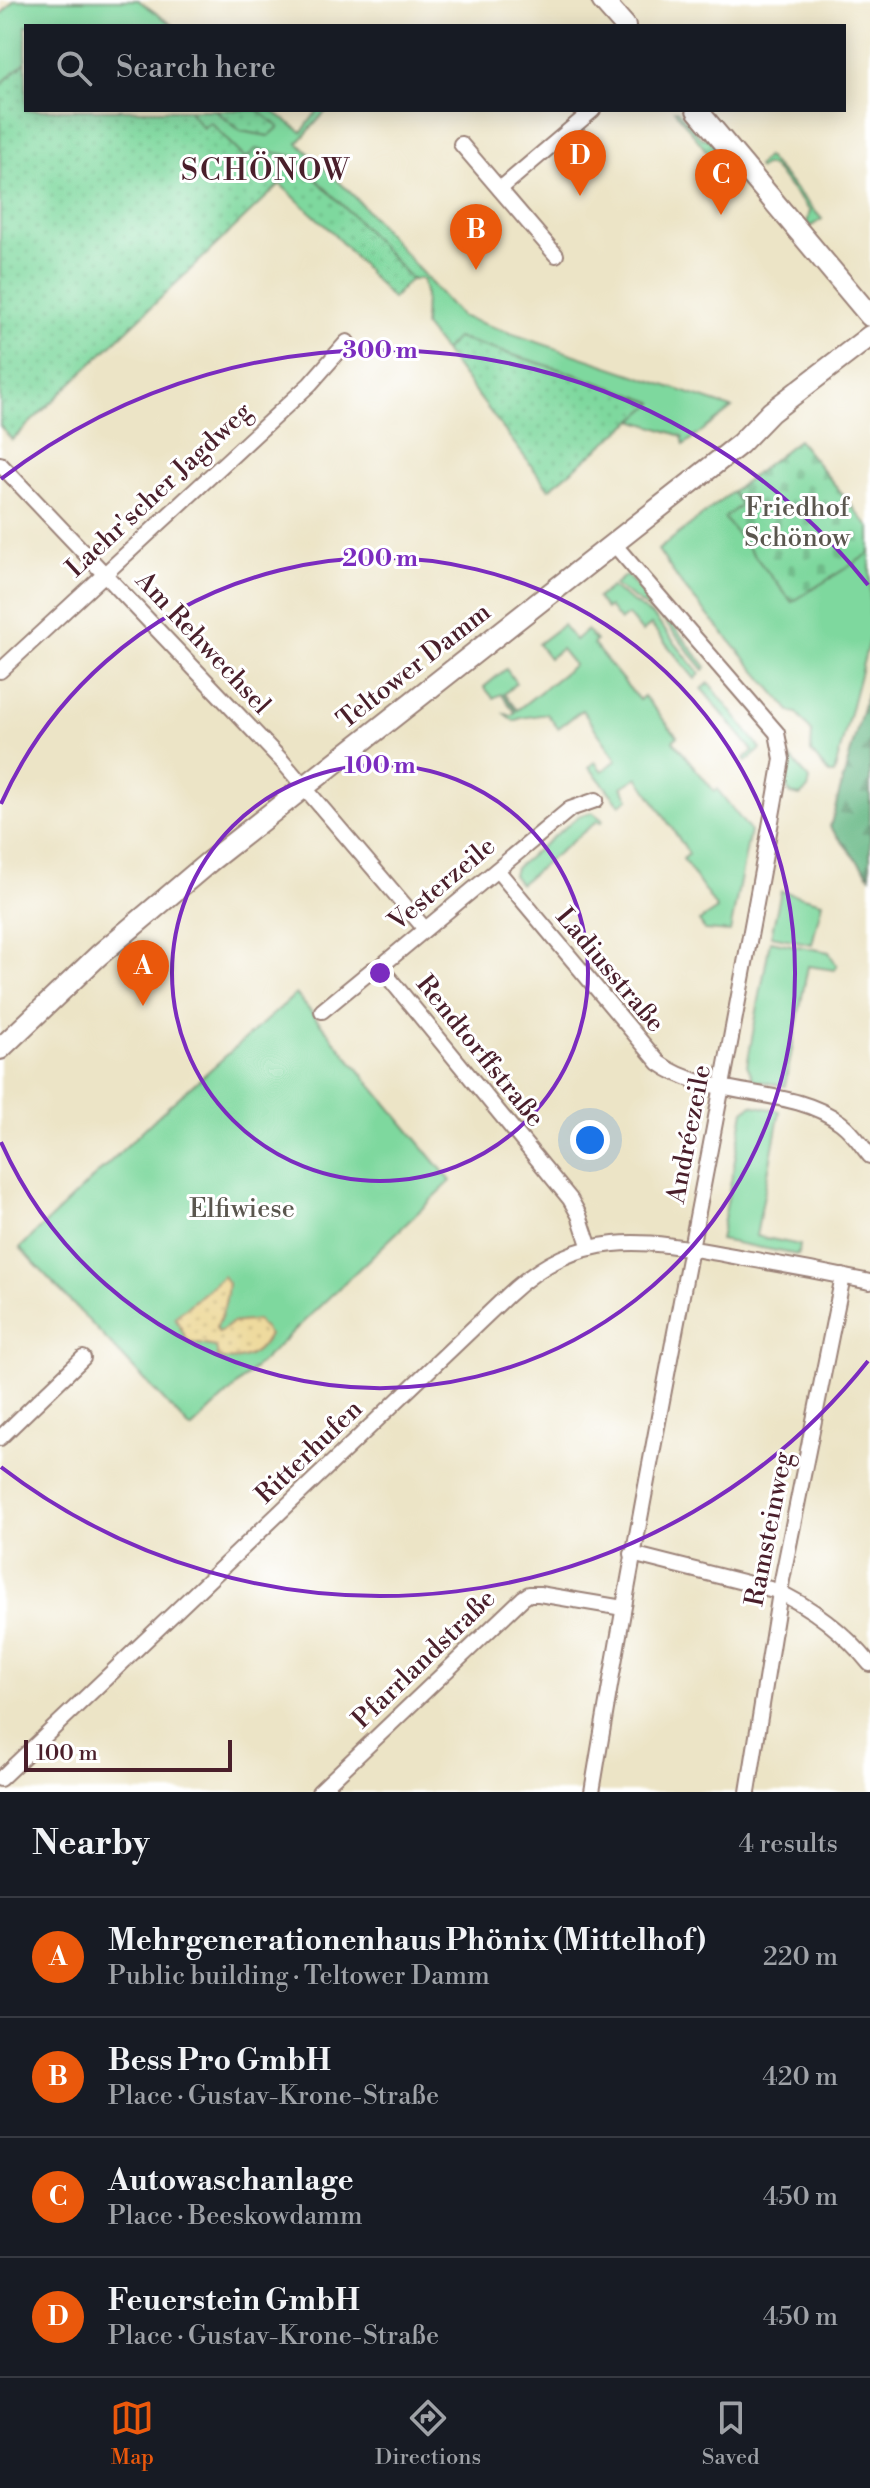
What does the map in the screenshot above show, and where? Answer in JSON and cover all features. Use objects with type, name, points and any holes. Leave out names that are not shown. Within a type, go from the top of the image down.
[{"type":"main road","points":[[602,0],[623,24]]},
{"type":"main road","points":[[699,112],[870,316]]},
{"type":"main road","name":"Teltower Damm","points":[[0,1049],[137,922],[740,444],[771,412],[870,336]]},
{"type":"street","points":[[500,189],[591,112]]},
{"type":"street","points":[[461,144],[556,255]]},
{"type":"street","name":"Laehr'scher Jagdweg","points":[[0,671],[310,384],[347,342]]},
{"type":"street","name":"Am Rehwechsel","points":[[0,464],[305,786]]},
{"type":"street","name":"Andréezeile","points":[[592,1792],[632,1554],[723,1086],[782,748],[777,733],[613,543]]},
{"type":"street","points":[[305,786],[425,929]]},
{"type":"street","name":"Vesterzeile","points":[[322,1011],[372,970],[380,967],[570,809],[596,800]]},
{"type":"street","name":"Ladiusstraße","points":[[497,870],[651,1056],[676,1075],[698,1082],[815,1108],[843,1124],[870,1156]]},
{"type":"street","name":"Rendtorffstraße","points":[[380,967],[570,1199],[590,1248]]},
{"type":"street","name":"Ritterhufen","points":[[0,1779],[519,1284],[551,1263],[590,1248],[638,1242],[690,1248],[870,1282]]},
{"type":"street","name":"Ramsteinweg","points":[[748,1792],[780,1593],[843,1276]]},
{"type":"street","points":[[0,1438],[83,1358]]},
{"type":"street","points":[[632,1554],[780,1593],[797,1601],[838,1631],[870,1664]]},
{"type":"street","name":"Pfarrlandstraße","points":[[319,1792],[529,1594],[623,1608]]},
{"type":"green space","points":[[14,0],[138,0],[171,24],[24,24],[24,64],[0,85],[0,16]]},
{"type":"green space","points":[[24,64],[24,112],[190,112],[203,128],[210,122],[245,159],[256,149],[293,156],[411,279],[392,299],[332,232],[280,184],[12,440],[0,426],[0,85]]},
{"type":"green space","points":[[190,112],[217,112],[241,131],[268,136],[278,127],[259,112],[274,112],[302,132],[317,112],[325,112],[298,143],[354,196],[460,316],[732,408],[684,445],[682,436],[633,420],[653,402],[457,338],[444,351],[424,326],[425,292],[422,279],[411,279],[293,156],[246,159],[210,123],[204,129]]},
{"type":"green space","points":[[217,112],[260,112],[279,127],[269,136],[241,131]]},
{"type":"green space","points":[[676,112],[701,138],[710,139],[736,180],[732,183]]},
{"type":"green space","points":[[766,156],[822,219],[810,227],[807,223],[810,211],[772,167],[757,167]]},
{"type":"green space","points":[[456,338],[562,370],[654,403],[549,489],[444,351]]},
{"type":"green space","name":"Friedhof Schönow","points":[[798,440],[870,528],[870,553],[792,602],[724,518],[741,505],[732,492]]},
{"type":"green space","points":[[732,492],[741,505],[725,518],[792,602],[870,553],[870,636],[834,774],[829,774],[811,752],[812,733],[797,713],[791,712],[682,585],[658,550]]},
{"type":"green space","points":[[626,575],[664,614],[706,667],[704,670],[661,617],[614,585]]},
{"type":"green space","points":[[611,587],[655,618],[700,674],[695,679],[651,625],[642,632],[628,615],[620,621],[609,607],[606,609],[597,598]]},
{"type":"green space","points":[[563,625],[575,640],[587,630],[596,641],[593,644],[639,700],[644,696],[677,736],[673,741],[750,831],[730,932],[705,930],[699,921],[717,909],[683,859],[689,854],[638,777],[622,787],[629,799],[620,805],[589,767],[595,762],[602,771],[617,760],[582,710],[558,728],[547,714],[514,721],[505,714],[515,712],[501,694],[493,698],[484,687],[506,669],[516,683],[504,694],[517,710],[574,665],[561,649],[549,658],[538,644]]},
{"type":"green space","points":[[709,683],[761,749],[746,762],[744,759],[753,751],[702,689]]},
{"type":"green space","points":[[867,693],[870,697],[870,876],[830,827]]},
{"type":"green space","points":[[790,757],[810,780],[808,789],[800,796],[791,794],[784,784]]},
{"type":"green space","points":[[592,812],[603,820],[600,823],[597,821],[520,884],[513,875],[515,868],[579,816]]},
{"type":"green space","points":[[781,891],[822,902],[812,944],[771,936]]},
{"type":"green space","points":[[770,941],[829,952],[837,967],[834,970],[808,966],[785,1086],[754,1080],[747,1065]]},
{"type":"green space","name":"Elfiwiese","points":[[296,994],[451,1181],[191,1429],[20,1248],[160,1114]]},
{"type":"green space","points":[[752,1105],[780,1111],[756,1236],[800,1245],[798,1255],[720,1240],[744,1111]]},
{"type":"sand","points":[[223,1276],[228,1283],[225,1306],[216,1328],[219,1333],[231,1323],[257,1320],[269,1335],[254,1353],[241,1358],[218,1358],[216,1347],[188,1342],[175,1317]]},
{"type":"place","name":"Feuerstein GmbH","points":[[580,196]]},
{"type":"place","name":"Autowaschanlage","points":[[721,215]]},
{"type":"place","name":"Bess Pro GmbH","points":[[476,270]]},
{"type":"place","name":"Mehrgenerationenhaus Phönix (Mittelhof)","points":[[143,1006]]},
{"type":"district","name":"SCHÖNOW","points":[[266,171]]}]
